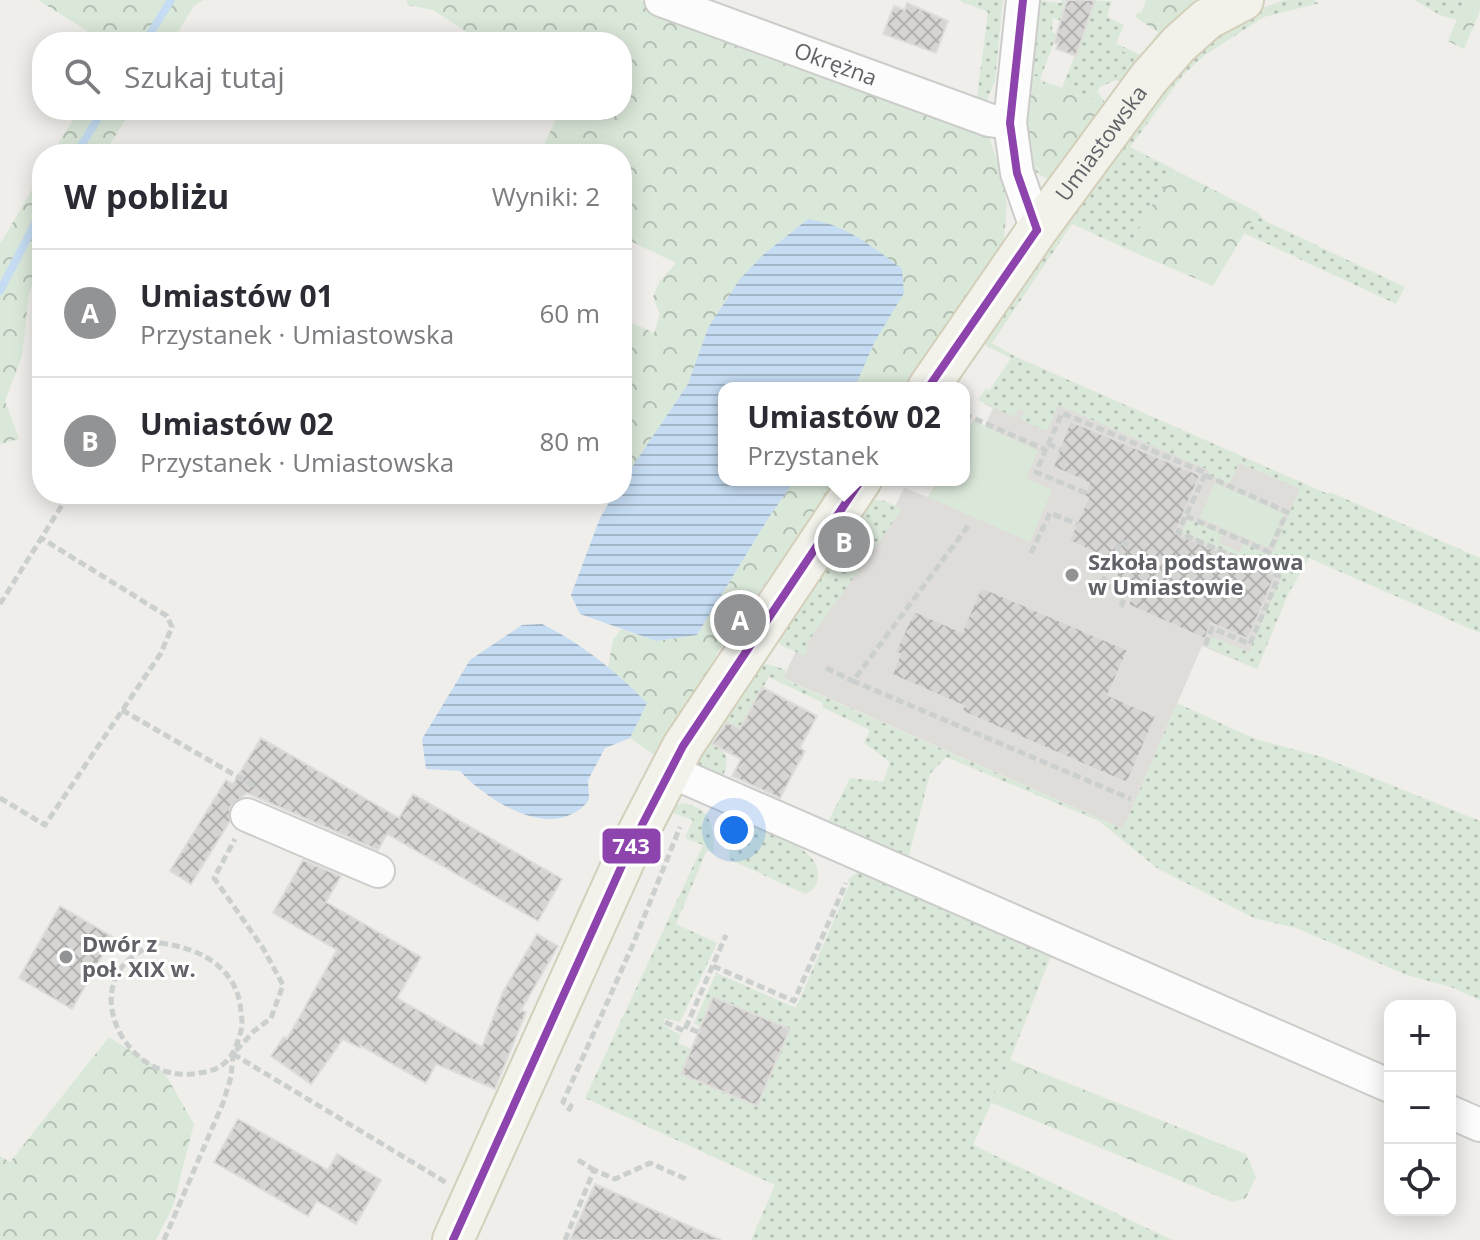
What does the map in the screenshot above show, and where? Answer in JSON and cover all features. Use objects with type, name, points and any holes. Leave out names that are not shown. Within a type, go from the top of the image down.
[{"type":"main road","name":"Umiastowska","points":[[932,382],[1037,230],[1149,78],[1179,44],[1207,19],[1243,0]]},
{"type":"main road","points":[[453,1240],[628,852],[670,771],[692,733],[857,486]]},
{"type":"street","name":"Okrężna","points":[[661,0],[989,120],[1010,123]]},
{"type":"street","points":[[1023,0],[1010,123],[1017,173],[1037,230]]},
{"type":"street","points":[[670,771],[1384,1083]]},
{"type":"street","points":[[247,815],[378,871]]},
{"type":"street","points":[[1456,1115],[1480,1125]]},
{"type":"path","points":[[1086,493],[1036,472],[1062,413],[1206,473],[1287,512],[1269,552],[1186,516]]},
{"type":"path","points":[[970,416],[1061,450]]},
{"type":"path","points":[[1205,475],[1178,532],[1279,576],[1250,644],[1212,628],[1205,646]]},
{"type":"path","points":[[0,604],[63,504]]},
{"type":"path","points":[[1031,553],[1050,513],[1077,524]]},
{"type":"path","points":[[853,681],[968,526]]},
{"type":"path","points":[[0,798],[45,825],[161,653],[172,627],[167,616],[41,538]]},
{"type":"path","points":[[1121,607],[1129,595],[1102,583],[1121,541],[1129,545]]},
{"type":"path","points":[[1112,562],[1120,566]]},
{"type":"path","points":[[826,668],[1131,799]]},
{"type":"path","points":[[122,710],[252,785],[256,799],[214,878],[263,948],[283,985],[271,1018],[254,1031],[233,1054],[220,1067],[185,1075],[159,1069],[124,1041],[115,1025],[110,1003],[113,980],[125,961],[140,949],[160,943],[200,953],[217,964],[233,980],[240,999],[243,1026],[233,1054],[231,1077],[223,1103],[164,1240]]},
{"type":"path","points":[[568,1111],[571,1106],[563,1102],[634,942],[684,818]]},
{"type":"path","points":[[713,966],[794,1001],[846,883]]},
{"type":"path","points":[[665,1022],[684,1031],[726,935]]},
{"type":"path","points":[[686,1027],[698,1032]]},
{"type":"path","points":[[233,1054],[472,1197]]},
{"type":"path","points":[[578,1160],[615,1179],[650,1163],[686,1179]]},
{"type":"path","points":[[565,1240],[594,1170]]},
{"type":"shaded area","name":"Szkoła podstawowa w Umiastowie","points":[[1016,357],[1329,495],[1257,669],[1202,646],[1123,829],[783,678],[800,643],[895,506],[904,488],[928,497],[934,486],[970,486],[970,426],[973,421],[985,426],[993,408],[984,404]]},
{"type":"green space","points":[[38,0],[204,0],[194,6],[178,32],[86,30]]},
{"type":"green space","points":[[406,0],[639,0],[968,121],[987,130],[1003,179],[1007,206],[1003,248],[913,382],[855,382],[875,342],[808,219],[764,254],[708,328],[688,384],[632,467],[632,323],[654,333],[660,314],[653,297],[660,281],[676,263],[632,242],[632,144],[545,144],[555,120],[632,120],[632,32],[467,32],[433,10],[408,5]]},
{"type":"green space","points":[[708,0],[977,97],[988,12],[958,0],[1003,0],[995,81],[987,100],[974,106]]},
{"type":"green space","points":[[1035,0],[1061,3],[1062,0],[1112,1],[1107,17],[1124,25],[1116,43],[1105,39],[1137,58],[1131,72],[1118,71],[1116,80],[1100,87],[1093,100],[1062,88],[1085,30],[1053,18],[1052,32],[1057,34],[1041,77],[1032,76],[1029,147],[1037,169],[1054,176],[1049,179],[1033,169],[1024,136],[1025,88]]},
{"type":"green space","points":[[1146,0],[1209,0],[1128,84],[1116,80],[1118,70],[1131,72],[1136,58],[1102,41],[1104,38],[1143,56],[1158,32],[1135,17],[1138,12],[1141,13]]},
{"type":"green space","points":[[1284,0],[1313,0],[1320,3],[1264,17],[1205,55],[1184,74],[1130,147],[1177,171],[1149,209],[1129,250],[1072,224],[992,343],[1016,357],[1480,558],[1480,633],[1309,558],[1287,596],[1257,669],[1208,647],[1212,637],[1249,652],[1282,576],[1182,533],[1188,519],[1222,534],[1219,543],[1240,552],[1244,544],[1271,555],[1300,489],[1239,463],[1229,484],[1208,474],[1209,470],[1058,405],[1047,431],[1021,420],[1024,411],[1018,409],[1014,417],[978,400],[986,388],[989,391],[1011,358],[979,342],[1185,56],[1249,13]]},
{"type":"green space","points":[[1414,0],[1465,0],[1457,20],[1440,15]]},
{"type":"green space","points":[[1465,0],[1480,0],[1480,11],[1464,49],[1448,41]]},
{"type":"green space","points":[[1031,76],[1041,77],[1040,80],[1092,99],[1098,92],[1110,110],[1054,176],[1042,171],[1029,149],[1027,118]]},
{"type":"green space","points":[[73,120],[125,120],[110,144],[58,144]]},
{"type":"green space","points":[[1177,171],[1257,212],[1213,286],[1129,250],[1149,209]]},
{"type":"green space","points":[[32,190],[32,287],[22,356],[5,401],[19,439],[0,444],[0,244]]},
{"type":"green space","points":[[1257,212],[1265,221],[1405,287],[1396,304],[1244,233]]},
{"type":"green space","points":[[973,421],[1038,451],[1026,478],[1052,490],[1030,542],[928,497],[934,486],[970,486],[970,426]]},
{"type":"green space","points":[[1215,483],[1284,514],[1269,548],[1200,518]]},
{"type":"green space","points":[[791,486],[835,486],[734,623],[736,625],[716,655],[717,664],[657,757],[630,738],[647,703],[608,667],[613,640],[621,629],[656,641],[697,635]]},
{"type":"green space","points":[[869,499],[885,501],[902,509],[807,643],[806,656],[782,646],[777,639],[836,547],[841,550],[849,538],[845,535]]},
{"type":"green space","points":[[768,664],[786,670],[784,679],[1123,829],[1177,703],[1255,739],[1322,757],[1480,821],[1480,1000],[1451,987],[1407,975],[1296,928],[1254,918],[1157,868],[1099,821],[946,757],[930,774],[908,859],[825,828],[850,778],[883,782],[890,762],[864,743],[870,730],[769,677],[749,712],[773,724],[746,732],[723,720],[711,743],[725,755],[726,768],[721,781],[697,766],[695,759],[756,665]]},
{"type":"green space","points":[[683,803],[700,809],[709,820],[714,852],[707,850],[676,924],[717,943],[680,1022],[665,1018],[663,1025],[681,1035],[678,1043],[691,1049],[681,1074],[757,1106],[790,1030],[713,997],[700,1027],[694,1023],[716,973],[796,1008],[850,883],[848,880],[856,873],[870,873],[1055,946],[973,1145],[1172,1240],[751,1240],[775,1185],[585,1098],[703,845],[685,838],[693,820],[665,810]]},
{"type":"green space","points":[[741,822],[800,848],[809,856],[816,864],[818,874],[813,889],[805,894],[729,859],[729,832],[733,825]]},
{"type":"green space","points":[[109,1037],[164,1072],[194,1124],[173,1206],[156,1240],[0,1240],[0,1156],[10,1162]]},
{"type":"green space","points":[[1010,1060],[1246,1154],[1256,1177],[1246,1198],[1232,1202],[990,1102]]},
{"type":"water","points":[[808,219],[821,222],[846,231],[902,269],[904,293],[875,341],[857,382],[718,382],[718,486],[791,486],[697,635],[656,641],[580,614],[571,595],[600,518],[608,504],[632,504],[632,467],[688,384],[708,328],[740,279],[764,254]]},
{"type":"water","points":[[542,624],[598,659],[647,703],[630,738],[605,748],[588,780],[589,800],[575,813],[558,818],[522,814],[487,795],[460,771],[426,769],[422,739],[470,660],[522,625]]},
{"type":"building","points":[[1067,0],[1095,0],[1076,56],[1056,49],[1058,44],[1054,43]]},
{"type":"building","points":[[907,3],[948,21],[936,53],[883,34],[894,6],[905,10]]},
{"type":"building","name":"Szkoła podstawowa w Umiastowie","points":[[1070,421],[1200,475],[1175,533],[1275,576],[1248,639],[1211,623],[1205,639],[1128,605],[1136,584],[1116,576],[1121,564],[1069,541],[1088,498],[1084,496],[1089,483],[1053,467]]},
{"type":"building","points":[[981,587],[1128,650],[1108,695],[1156,716],[1127,783],[961,711],[964,706],[892,675],[900,654],[895,652],[914,611],[962,632]]},
{"type":"building","points":[[762,687],[817,716],[800,748],[805,751],[780,798],[732,776],[741,759],[712,744],[727,722],[740,729]]},
{"type":"building","points":[[261,738],[399,818],[413,794],[562,879],[538,921],[387,834],[378,850],[247,793],[230,807],[230,821],[191,884],[170,871],[226,780],[233,784]]},
{"type":"building","points":[[303,860],[341,876],[326,902],[421,957],[397,998],[482,1047],[503,992],[537,934],[558,946],[521,1010],[526,1012],[495,1089],[436,1064],[426,1083],[343,1039],[311,1084],[271,1056],[284,1037],[287,1039],[337,950],[273,913]]},
{"type":"building","name":"Dwór z poł. XIX w.","points":[[60,906],[113,937],[72,1009],[19,978]]},
{"type":"building","points":[[713,997],[790,1029],[757,1106],[681,1074]]},
{"type":"building","points":[[238,1119],[328,1170],[337,1154],[381,1180],[356,1224],[317,1201],[308,1216],[214,1162]]},
{"type":"building","points":[[595,1184],[721,1240],[570,1240]]},
{"type":"waterway","points":[[151,32],[171,0]]},
{"type":"waterway","points":[[82,144],[97,120]]},
{"type":"waterway","points":[[0,291],[32,229]]},
{"type":"transit line","name":"743","points":[[1023,0],[1010,123],[1017,173],[1037,230]]},
{"type":"transit line","name":"743","points":[[932,382],[1037,230]]},
{"type":"transit line","name":"743","points":[[453,1240],[628,852],[683,746],[857,486]]},
{"type":"place","name":"Umiastów 02","points":[[844,542]]},
{"type":"place","name":"Szkoła podstawowa w Umiastowie","points":[[1072,575]]},
{"type":"place","name":"Umiastów 01","points":[[740,620]]},
{"type":"place","name":"Dwór z poł. XIX w.","points":[[66,957]]}]
